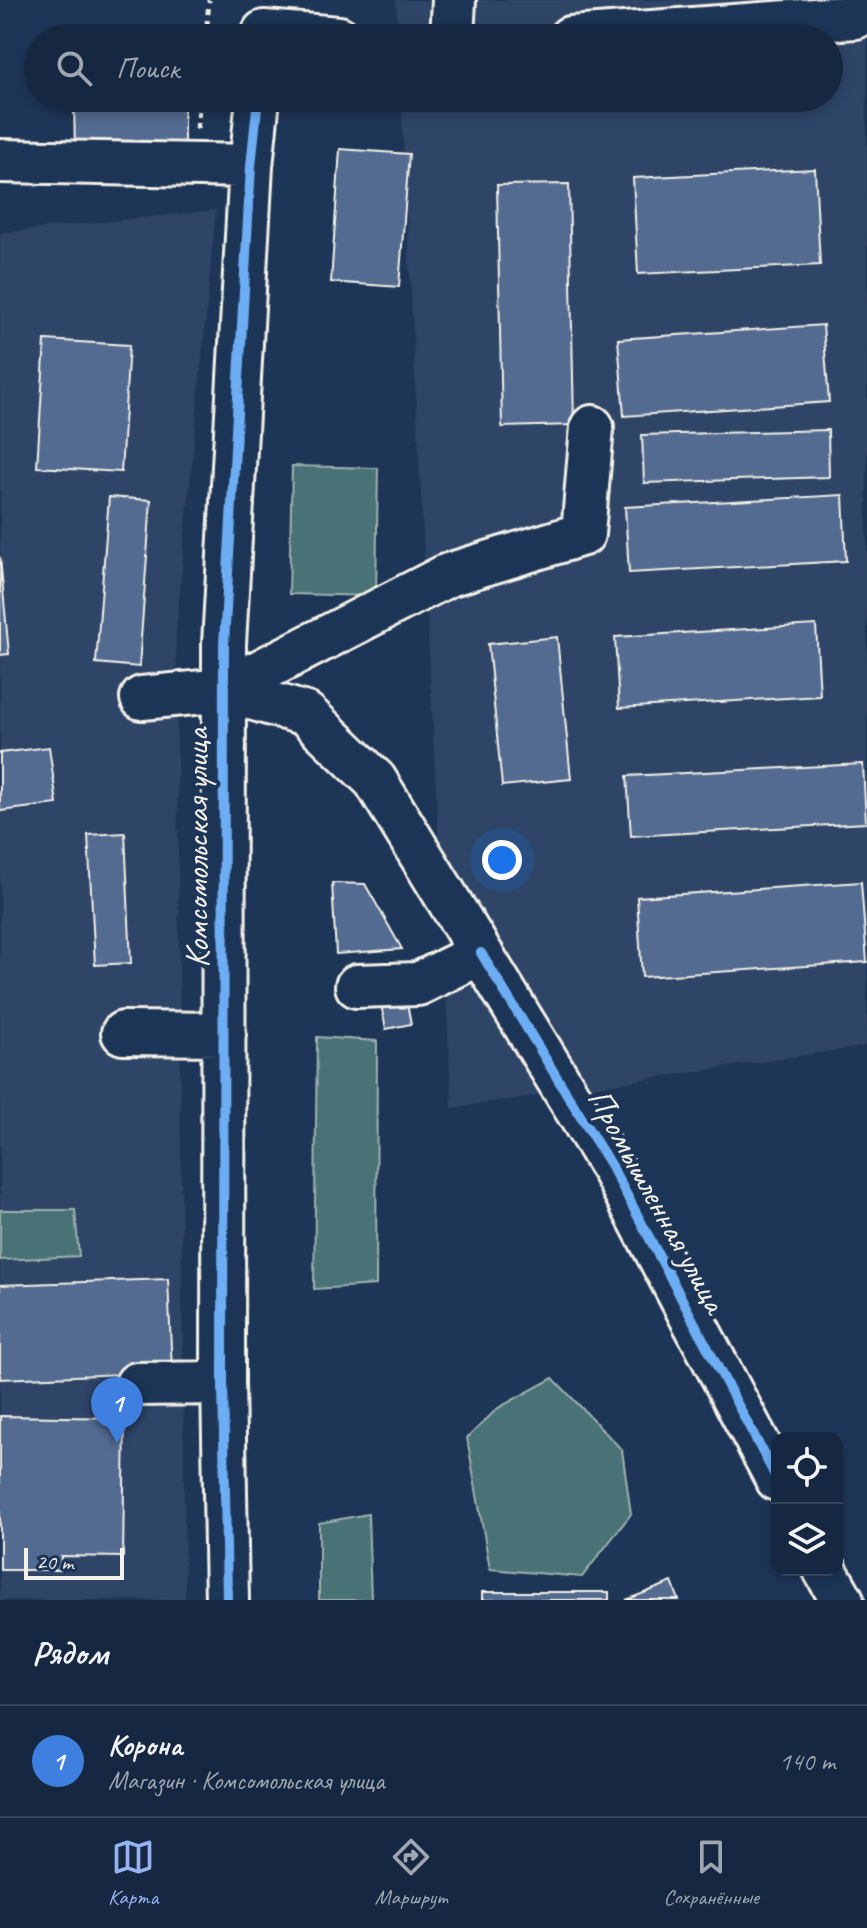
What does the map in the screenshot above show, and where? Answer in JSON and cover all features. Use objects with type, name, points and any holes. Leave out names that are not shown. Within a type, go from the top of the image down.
[{"type":"street","points":[[453,24],[454,0]]},
{"type":"street","points":[[760,24],[855,17]]},
{"type":"street","name":"Комсомольская улица","points":[[227,1600],[223,1383],[224,644],[257,112]]},
{"type":"street","points":[[0,161],[251,166]]},
{"type":"street","points":[[142,698],[224,690],[448,575],[583,534],[592,427]]},
{"type":"street","name":"Промышленная улица","points":[[224,690],[306,714],[375,780],[614,1171],[771,1468]]},
{"type":"street","points":[[357,986],[418,984],[481,953]]},
{"type":"street","points":[[123,1033],[224,1034]]},
{"type":"street","points":[[137,1384],[223,1383]]},
{"type":"street","points":[[828,1576],[842,1600]]},
{"type":"path","points":[[207,24],[209,0]]},
{"type":"shaded area","points":[[396,0],[867,0],[867,1046],[452,1108],[402,112],[843,112],[843,24],[397,24]]},
{"type":"shaded area","points":[[216,210],[176,631],[185,1600],[0,1600],[0,233]]},
{"type":"green space","points":[[292,466],[378,468],[376,596],[289,594]]},
{"type":"green space","points":[[317,1037],[377,1041],[376,1285],[314,1289]]},
{"type":"green space","points":[[0,1210],[75,1210],[79,1256],[0,1260]]},
{"type":"green space","points":[[553,1378],[622,1450],[631,1514],[582,1577],[490,1569],[467,1438],[498,1408]]},
{"type":"green space","points":[[368,1514],[371,1600],[319,1600],[319,1523]]},
{"type":"building","points":[[74,112],[184,112],[184,151],[75,152]]},
{"type":"building","points":[[340,149],[409,154],[399,287],[331,282]]},
{"type":"building","points":[[815,169],[820,265],[638,274],[633,178]]},
{"type":"building","points":[[569,184],[574,425],[502,427],[497,185]]},
{"type":"building","points":[[823,325],[829,402],[624,416],[618,339]]},
{"type":"building","points":[[45,340],[129,345],[121,472],[37,467]]},
{"type":"building","points":[[828,430],[829,477],[644,483],[642,435]]},
{"type":"building","points":[[843,495],[846,561],[629,573],[625,507]]},
{"type":"building","points":[[109,497],[151,500],[139,667],[96,663]]},
{"type":"building","points":[[0,557],[9,654],[0,655]]},
{"type":"building","points":[[816,625],[820,696],[619,708],[615,637]]},
{"type":"building","points":[[557,637],[571,779],[502,786],[488,644]]},
{"type":"building","points":[[49,747],[57,804],[0,811],[0,753]]},
{"type":"building","points":[[863,764],[866,823],[631,836],[627,776]]},
{"type":"building","points":[[125,833],[131,963],[95,965],[88,835]]},
{"type":"building","points":[[861,882],[867,962],[642,977],[637,897]]},
{"type":"building","points":[[332,883],[365,884],[402,949],[336,954]]},
{"type":"building","points":[[406,999],[411,1024],[386,1029],[381,1004]]},
{"type":"building","points":[[168,1279],[172,1372],[0,1379],[0,1285]]},
{"type":"building","points":[[0,1416],[125,1418],[123,1557],[61,1556],[61,1570],[0,1570]]},
{"type":"building","points":[[672,1582],[679,1600],[626,1600]]},
{"type":"building","points":[[482,1592],[609,1592],[609,1600],[482,1600]]},
{"type":"cycle path","points":[[227,1600],[223,1383],[224,644],[257,112]]},
{"type":"cycle path","points":[[481,953],[614,1171],[771,1468]]},
{"type":"place","name":"Корона","points":[[117,1443]]}]
